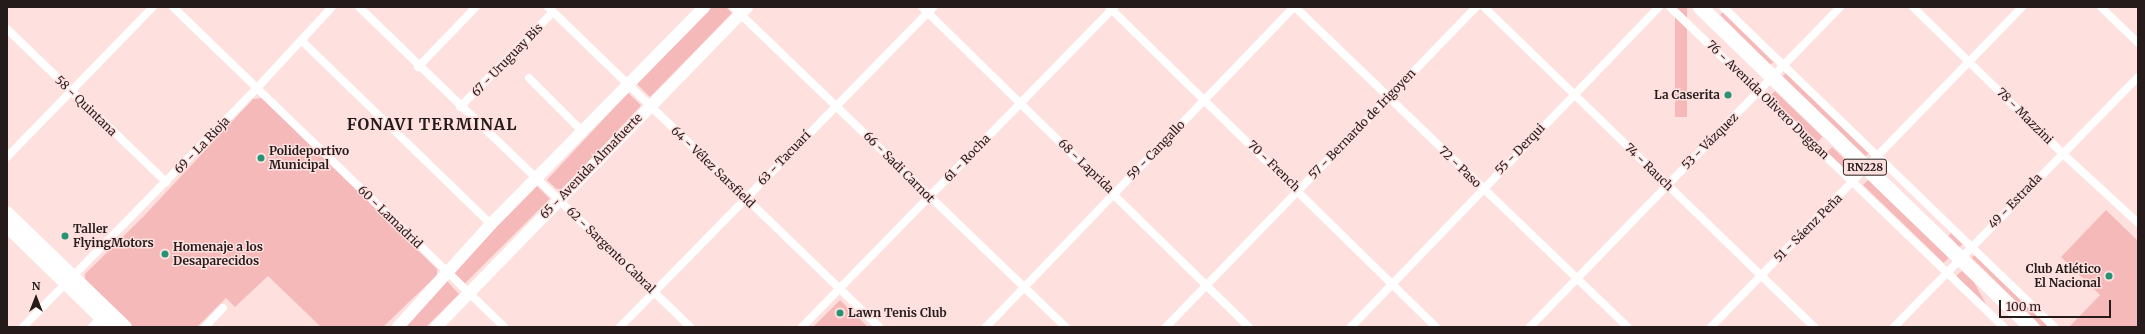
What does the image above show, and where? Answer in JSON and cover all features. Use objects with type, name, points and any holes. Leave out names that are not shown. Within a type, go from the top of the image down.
[{"type":"highway","name":"76 - Avenida Olivero Duggan","points":[[1700,7],[2031,327]]},
{"type":"main road","points":[[398,327],[491,224],[704,7]]},
{"type":"main road","name":"65 - Avenida Almafuerte","points":[[436,327],[468,292],[650,106],[740,9]]},
{"type":"main road","points":[[7,212],[70,280],[101,324]]},
{"type":"main road","points":[[7,227],[126,327]]},
{"type":"street","points":[[7,157],[153,7]]},
{"type":"street","name":"60 - Lamadrid","points":[[173,7],[504,327]]},
{"type":"street","name":"69 - La Rioja","points":[[23,327],[257,88],[332,7]]},
{"type":"street","name":"62 - Sargento Cabral","points":[[359,7],[418,67],[559,199],[690,327]]},
{"type":"street","points":[[418,67],[476,7]]},
{"type":"street","name":"72 - Paso","points":[[1294,7],[1627,327]]},
{"type":"street","name":"59 - Cangallo","points":[[986,327],[1294,7]]},
{"type":"street","name":"57 - Bernardo de Irigoyen","points":[[1166,327],[1476,7]]},
{"type":"street","name":"74 - Rauch","points":[[1484,7],[1814,327]]},
{"type":"street","name":"55 - Derqui","points":[[1351,327],[1482,188],[1659,7]]},
{"type":"street","name":"76 - Avenida Olivero Duggan","points":[[1670,7],[2004,327]]},
{"type":"street","points":[[1723,7],[1972,246],[2054,327]]},
{"type":"street","name":"53 - Vázquez","points":[[1530,327],[1666,184],[1840,7]]},
{"type":"street","name":"78 - Mazzini","points":[[1913,7],[2062,153],[2138,223]]},
{"type":"street","name":"51 - Sáenz Peña","points":[[1711,327],[1867,169],[2022,7]]},
{"type":"street","points":[[2101,7],[2138,43]]},
{"type":"street","name":"70 - French","points":[[1112,8],[1436,327]]},
{"type":"street","name":"61 - Rocha","points":[[802,327],[1112,8]]},
{"type":"street","name":"66 - Sadi Carnot","points":[[740,9],[929,198],[1065,327]]},
{"type":"street","name":"68 - Laprida","points":[[927,9],[1249,327]]},
{"type":"street","name":"63 - Tacuarí","points":[[620,327],[655,293],[927,9]]},
{"type":"street","name":"64 - Vélez Sarsfield","points":[[550,10],[878,327]]},
{"type":"street","name":"67 - Uruguay Bis","points":[[460,107],[550,10]]},
{"type":"street","name":"58 - Quintana","points":[[7,29],[166,182]]},
{"type":"street","points":[[302,41],[491,224]]},
{"type":"street","name":"49 - Estrada","points":[[1894,327],[2062,153],[2138,77]]},
{"type":"street","points":[[529,78],[582,131]]},
{"type":"street","points":[[205,327],[223,308]]},
{"type":"shaded area","points":[[712,7],[726,7],[732,13],[650,97],[637,84]]},
{"type":"shaded area","points":[[1675,7],[1687,7],[1687,117],[1675,117]]},
{"type":"shaded area","points":[[1723,12],[1773,62],[1770,65],[1720,15]]},
{"type":"shaded area","points":[[1786,73],[1869,153],[1865,156],[1783,77]]},
{"type":"shaded area","points":[[1775,91],[1822,137],[1818,142],[1770,96]]},
{"type":"shaded area","points":[[628,93],[641,105],[560,192],[547,180]]},
{"type":"shaded area","name":"Polideportivo Municipal","points":[[262,98],[437,269],[437,275],[383,327],[321,327],[268,276],[235,307],[226,298],[197,327],[133,327],[85,280],[85,274],[143,217],[253,99]]},
{"type":"shaded area","points":[[1832,147],[1854,168],[1849,173],[1827,152]]},
{"type":"shaded area","points":[[1868,180],[1949,258],[1944,263],[1863,185]]},
{"type":"shaded area","points":[[537,186],[550,199],[465,284],[452,271]]},
{"type":"shaded area","name":"Club Atlético El Nacional","points":[[2106,210],[2138,241],[2138,327],[2069,327],[2100,295],[2061,257]]},
{"type":"shaded area","points":[[1951,233],[1962,244],[1959,247],[1948,236]]},
{"type":"shaded area","points":[[1975,254],[2050,327],[2042,327],[1972,258]]},
{"type":"shaded area","points":[[1962,271],[1974,282],[1987,306],[1956,276]]},
{"type":"shaded area","points":[[447,281],[459,294],[426,327],[400,327]]},
{"type":"shaded area","name":"Lawn Tenis Club","points":[[840,300],[868,327],[813,327]]},
{"type":"place","name":"La Caserita","points":[[1728,95]]},
{"type":"place","name":"Polideportivo Municipal","points":[[261,158]]},
{"type":"place","name":"Taller FlyingMotors","points":[[65,236]]},
{"type":"place","name":"Homenaje a los Desaparecidos","points":[[165,254]]},
{"type":"place","name":"Club Atlético El Nacional","points":[[2109,276]]},
{"type":"place","name":"Lawn Tenis Club","points":[[840,313]]},
{"type":"district","name":"FONAVI TERMINAL","points":[[432,124]]}]
